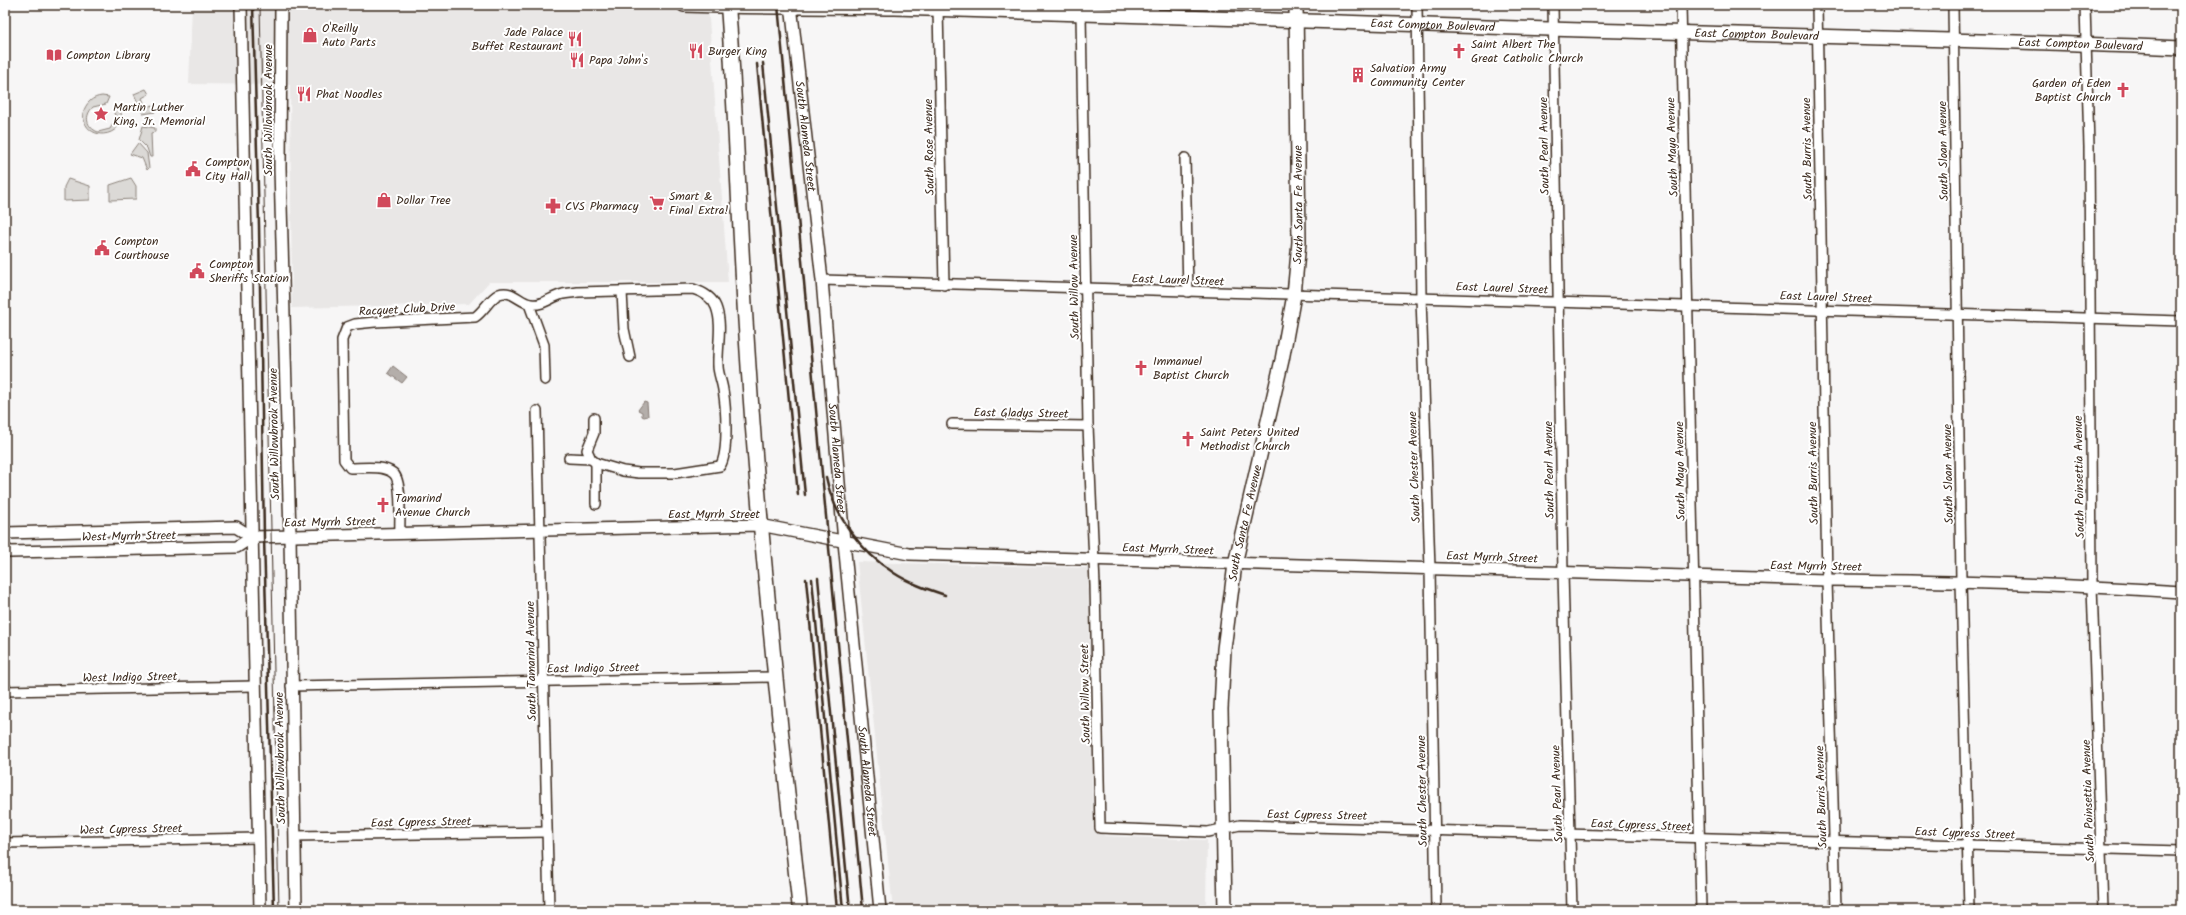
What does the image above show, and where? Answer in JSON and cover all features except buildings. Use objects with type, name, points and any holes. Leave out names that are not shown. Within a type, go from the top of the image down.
[{"type":"main road","name":"East Compton Boulevard","points":[[684,5],[895,6],[938,9],[1015,8],[1081,14],[1153,10],[1296,19],[1554,29],[1954,39],[2181,48]]},
{"type":"main road","name":"South Santa Fe Avenue","points":[[1225,910],[1221,709],[1224,649],[1235,564],[1282,360],[1294,295],[1299,242],[1296,5]]},
{"type":"main road","points":[[728,6],[746,329],[760,525],[774,677],[800,910]]},
{"type":"street","name":"South Willowbrook Avenue","points":[[241,5],[260,910]]},
{"type":"street","name":"South Willowbrook Avenue","points":[[281,5],[280,168],[290,536],[291,686],[296,910]]},
{"type":"street","name":"South Chester Avenue","points":[[1417,5],[1421,297],[1430,569],[1436,910]]},
{"type":"street","name":"South Pearl Avenue","points":[[1553,5],[1563,573],[1572,910]]},
{"type":"street","name":"South Mayo Avenue","points":[[1681,5],[1695,576],[1701,910]]},
{"type":"street","name":"South Burris Avenue","points":[[1817,5],[1827,580],[1836,910]]},
{"type":"street","name":"South Sloan Avenue","points":[[1953,5],[1961,581],[1969,910]]},
{"type":"street","name":"South Poinsettia Avenue","points":[[2084,5],[2088,147],[2092,586],[2102,849],[2102,910]]},
{"type":"street","name":"South Alameda Street","points":[[791,6],[822,280],[844,542],[880,910]]},
{"type":"street","name":"South Rose Avenue","points":[[938,9],[944,285]]},
{"type":"street","name":"South Willow Avenue","points":[[1081,14],[1088,426],[1094,560]]},
{"type":"street","points":[[1185,158],[1188,292]]},
{"type":"street","name":"East Laurel Street","points":[[822,280],[944,285],[1421,297],[2181,321]]},
{"type":"street","points":[[545,380],[544,345],[529,304],[542,304],[564,294],[693,289],[702,292],[711,299],[716,308],[719,329],[718,367],[724,391],[725,455],[720,466],[675,473],[623,471],[594,461],[569,458]]},
{"type":"street","points":[[622,292],[624,329],[630,357]]},
{"type":"street","name":"Racquet Club Drive","points":[[400,534],[399,479],[393,472],[378,468],[350,468],[344,460],[342,340],[347,327],[355,324],[375,322],[475,317],[482,313],[493,298],[501,294],[510,294],[529,304]]},
{"type":"street","name":"South Tamarind Avenue","points":[[537,411],[549,910]]},
{"type":"street","points":[[594,418],[594,433],[587,450],[594,461],[596,504]]},
{"type":"street","name":"East Gladys Street","points":[[952,424],[1088,426]]},
{"type":"street","name":"East Myrrh Street","points":[[277,536],[760,525],[909,554],[1827,580],[1961,581],[2092,586],[2181,592]]},
{"type":"street","name":"West Myrrh Street","points":[[5,533],[236,527],[252,537]]},
{"type":"street","name":"West Myrrh Street","points":[[5,549],[10,552],[237,546],[252,537],[277,536]]},
{"type":"street","name":"South Willow Street","points":[[1094,560],[1100,828]]},
{"type":"street","name":"East Indigo Street","points":[[291,686],[774,677]]},
{"type":"street","name":"West Indigo Street","points":[[5,691],[255,686]]},
{"type":"street","name":"East Cypress Street","points":[[1100,828],[1208,832],[1240,825],[2181,851]]},
{"type":"street","name":"East Cypress Street","points":[[295,836],[547,832]]},
{"type":"street","name":"West Cypress Street","points":[[5,843],[258,838]]},
{"type":"shaded area","points":[[192,5],[708,5],[728,282],[489,282],[469,304],[292,308],[290,85],[189,84]]},
{"type":"shaded area","points":[[146,89],[149,94],[142,98],[146,107],[153,105],[155,112],[143,114],[134,94]]},
{"type":"shaded area","points":[[102,96],[109,97],[106,104],[93,107],[87,118],[89,124],[94,130],[98,132],[110,129],[116,118],[113,110],[118,105],[121,115],[120,124],[115,130],[99,134],[91,131],[85,124],[83,113],[90,101]]},
{"type":"shaded area","points":[[143,126],[155,128],[155,132],[151,133],[152,157],[150,157],[147,148],[139,140]]},
{"type":"shaded area","points":[[138,143],[147,153],[149,168],[147,170],[142,158],[130,154]]},
{"type":"shaded area","points":[[131,178],[136,186],[136,199],[110,200],[110,185]]},
{"type":"shaded area","points":[[68,179],[90,186],[90,200],[64,201],[64,187]]},
{"type":"shaded area","points":[[393,366],[407,377],[402,383],[388,373]]},
{"type":"shaded area","points":[[644,402],[647,403],[648,416],[644,417],[642,416],[642,412],[638,410]]},
{"type":"shaded area","points":[[857,562],[1088,568],[1093,826],[1105,836],[1207,840],[1206,910],[893,910]]},
{"type":"tram line","points":[[260,5],[279,910]]},
{"type":"railway","points":[[253,5],[259,226],[264,537],[274,910]]},
{"type":"railway","points":[[778,5],[863,910]]},
{"type":"railway","points":[[763,63],[805,495]]},
{"type":"railway","points":[[757,64],[798,495]]},
{"type":"railway","points":[[826,477],[835,506],[842,519],[860,544],[871,555],[900,577],[918,586],[945,595]]},
{"type":"railway","points":[[818,578],[850,910]]},
{"type":"railway","points":[[806,579],[837,910]]},
{"type":"railway","points":[[812,579],[843,910]]},
{"type":"place","name":"O'Reilly Auto Parts","points":[[310,35]]},
{"type":"place","name":"Jade Palace Buffet Restaurant","points":[[575,39]]},
{"type":"place","name":"Burger King","points":[[696,51]]},
{"type":"place","name":"Saint Albert The Great Catholic Church","points":[[1459,51]]},
{"type":"place","name":"Compton Library","points":[[54,55]]},
{"type":"place","name":"Papa John's","points":[[577,60]]},
{"type":"place","name":"Salvation Army Community Center","points":[[1358,75]]},
{"type":"place","name":"Garden of Eden Baptist Church","points":[[2123,90]]},
{"type":"place","name":"Phat Noodles","points":[[304,94]]},
{"type":"place","name":"Martin Luther King, Jr. Memorial","points":[[101,114]]},
{"type":"place","name":"Compton City Hall","points":[[193,169]]},
{"type":"place","name":"Dollar Tree","points":[[384,200]]},
{"type":"place","name":"Smart & Final Extra!","points":[[657,203]]},
{"type":"place","name":"CVS Pharmacy","points":[[553,206]]},
{"type":"place","name":"Compton Courthouse","points":[[102,248]]},
{"type":"place","name":"Compton Sheriffs Station","points":[[197,271]]},
{"type":"place","name":"Immanuel Baptist Church","points":[[1141,368]]},
{"type":"place","name":"Saint Peters United Methodist Church","points":[[1188,439]]},
{"type":"place","name":"Tamarind Avenue Church","points":[[383,505]]}]
